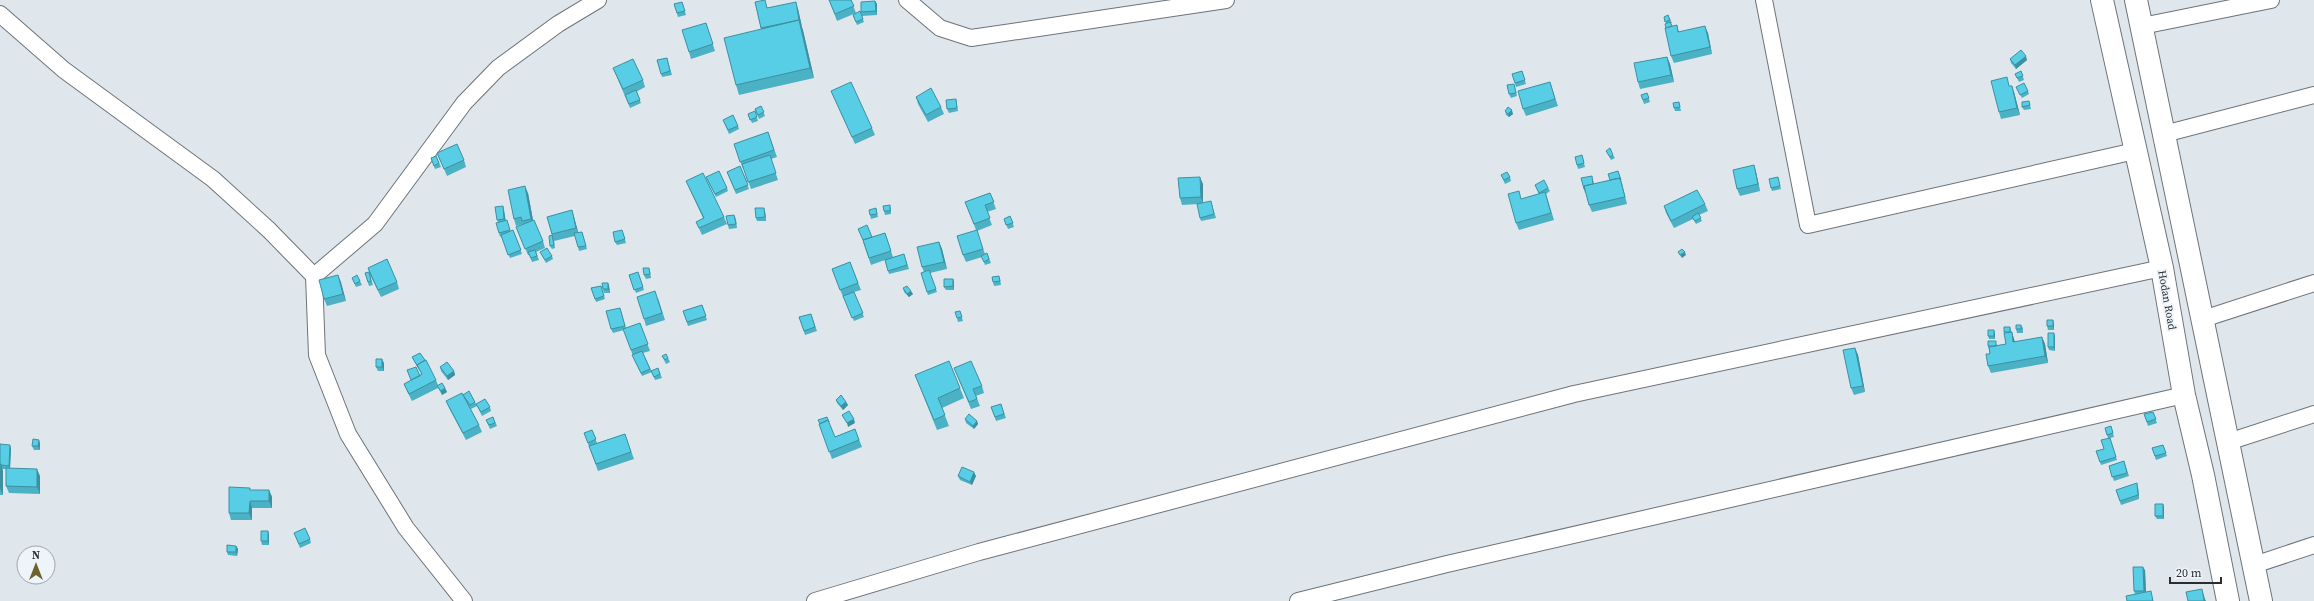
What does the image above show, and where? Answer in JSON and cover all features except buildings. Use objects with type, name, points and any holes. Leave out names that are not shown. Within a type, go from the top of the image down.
[{"type":"main road","name":"Hodan Road","points":[[2102,0],[2162,268],[2184,395],[2203,475],[2228,601]]},
{"type":"main road","points":[[2136,0],[2262,601]]},
{"type":"street","points":[[314,276],[375,224],[464,102],[498,68],[558,24],[598,0]]},
{"type":"street","points":[[907,0],[940,28],[971,38],[1226,0]]},
{"type":"street","points":[[1764,0],[1808,225],[2136,151]]},
{"type":"street","points":[[2142,26],[2271,0]]},
{"type":"street","points":[[0,14],[64,70],[213,179],[270,230],[314,276],[317,355],[348,434],[406,528],[464,601]]},
{"type":"street","points":[[2164,134],[2314,95]]},
{"type":"street","points":[[814,601],[979,552],[1574,394],[2162,268]]},
{"type":"street","points":[[2203,319],[2314,283]]},
{"type":"street","points":[[1298,601],[1447,564],[1786,488],[2184,395]]},
{"type":"street","points":[[2228,442],[2314,414]]},
{"type":"street","points":[[2254,565],[2314,545]]}]
